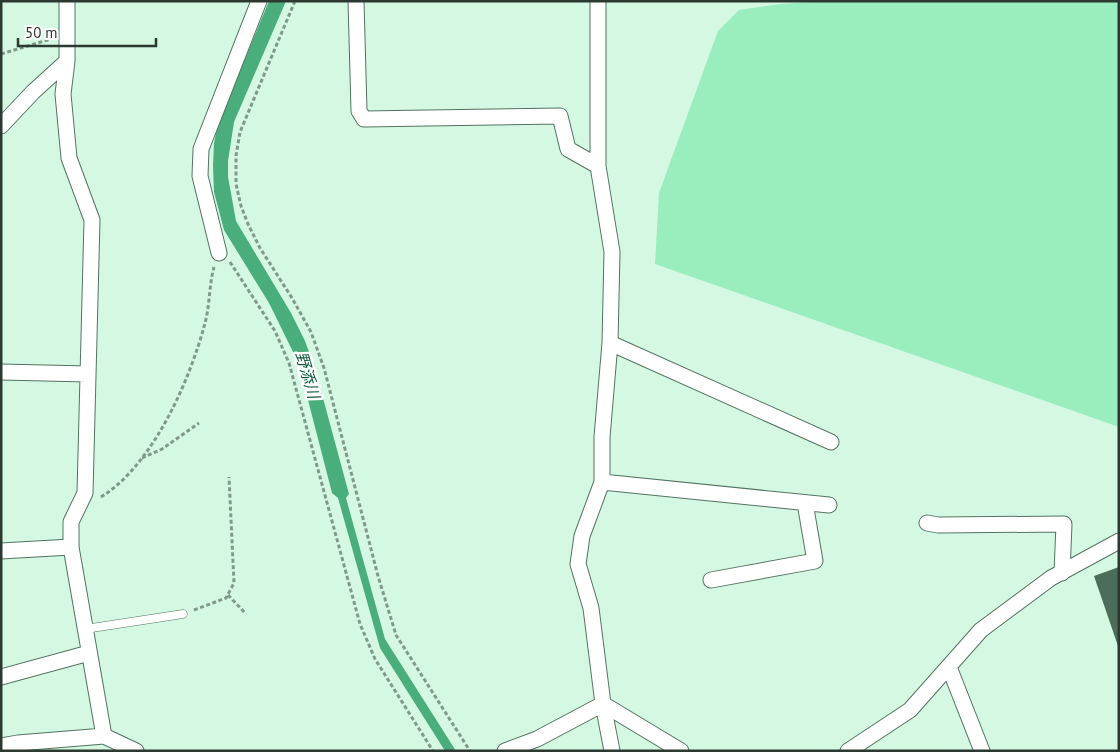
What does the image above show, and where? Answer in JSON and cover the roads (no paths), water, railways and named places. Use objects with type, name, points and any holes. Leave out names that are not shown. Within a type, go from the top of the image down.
[{"type":"street","points":[[67,1],[67,61],[63,94],[69,158],[92,220],[85,493],[70,522],[71,547],[104,736]]},
{"type":"street","points":[[219,253],[200,176],[201,149],[260,1]]},
{"type":"street","points":[[356,1],[359,111],[364,119],[560,116],[568,149],[598,166]]},
{"type":"street","points":[[598,1],[598,166],[612,252],[610,343],[602,437],[602,482],[582,536],[578,564],[591,608],[603,704],[612,751]]},
{"type":"street","points":[[1,126],[33,92],[67,61]]},
{"type":"street","points":[[610,343],[831,442]]},
{"type":"street","points":[[1,372],[88,374]]},
{"type":"street","points":[[602,482],[829,505]]},
{"type":"street","points":[[711,580],[815,561],[805,503]]},
{"type":"street","points":[[927,523],[938,525],[1064,524],[1062,573]]},
{"type":"street","points":[[848,751],[870,744],[910,710],[981,630],[1051,578],[1119,541]]},
{"type":"street","points":[[1,551],[71,547]]},
{"type":"street","points":[[1,676],[89,653]]},
{"type":"street","points":[[949,667],[982,751]]},
{"type":"street","points":[[506,751],[537,739],[603,704]]},
{"type":"street","points":[[603,704],[681,751]]},
{"type":"street","points":[[1,746],[104,736],[136,751]]},
{"type":"lane","points":[[85,629],[183,614]]},
{"type":"water","name":"野添川","points":[[269,1],[286,1],[234,122],[228,161],[228,177],[236,221],[291,313],[314,365],[349,494],[346,498],[385,639],[456,751],[445,751],[380,648],[338,498],[332,493],[300,369],[269,303],[224,230],[214,192],[214,143],[218,124]]}]
